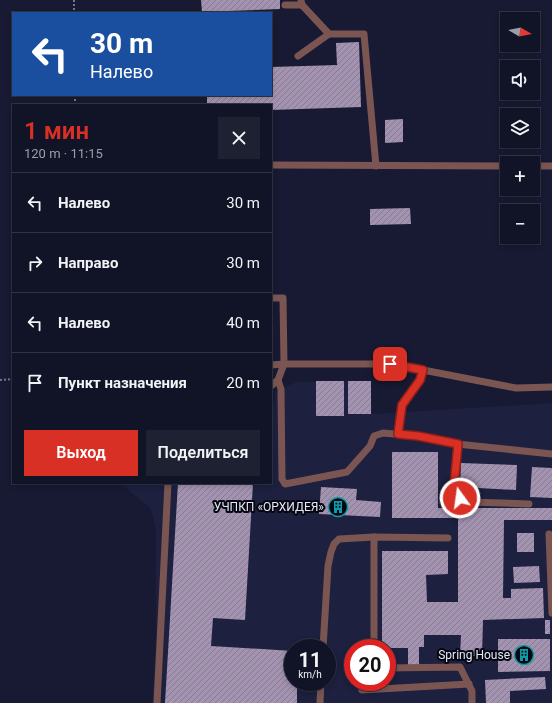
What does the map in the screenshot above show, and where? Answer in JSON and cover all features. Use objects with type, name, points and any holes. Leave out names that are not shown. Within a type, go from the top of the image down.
[{"type":"lane","points":[[285,5],[301,2],[329,34]]},
{"type":"lane","points":[[298,56],[329,34],[364,34],[376,166]]},
{"type":"lane","points":[[272,165],[500,166]]},
{"type":"lane","points":[[540,166],[552,166]]},
{"type":"lane","points":[[272,298],[283,298],[284,364],[278,380],[272,385]]},
{"type":"lane","points":[[272,365],[390,364],[516,388],[552,387]]},
{"type":"lane","points":[[398,434],[402,405],[420,380],[423,370]]},
{"type":"lane","points":[[278,380],[282,389],[282,479],[284,484],[347,472],[370,446],[374,436],[383,433],[418,436],[458,444],[552,454]]},
{"type":"lane","points":[[458,444],[454,486],[460,498],[470,502],[529,504]]},
{"type":"lane","points":[[157,703],[168,484]]},
{"type":"lane","points":[[549,534],[552,613]]},
{"type":"lane","points":[[374,537],[374,639]]},
{"type":"lane","points":[[324,639],[328,566],[334,544],[339,539],[374,537],[448,538]]},
{"type":"lane","points":[[396,668],[460,667],[472,691],[472,703]]},
{"type":"lane","points":[[396,688],[469,684]]},
{"type":"lane","points":[[320,703],[321,691]]},
{"type":"path","points":[[74,0],[74,12]]},
{"type":"path","points":[[0,380],[12,379]]},
{"type":"shaded area","points":[[371,381],[372,414],[552,403],[552,703],[152,703],[156,644],[156,529],[151,509],[121,484],[272,484],[272,404],[274,404],[275,392],[296,382]]},
{"type":"building","points":[[201,0],[280,0],[280,9],[202,12]]},
{"type":"building","points":[[359,42],[361,107],[272,110],[272,104],[207,104],[207,96],[272,96],[272,67],[337,65],[336,43]]},
{"type":"building","points":[[403,119],[403,142],[385,143],[385,120]]},
{"type":"building","points":[[410,208],[411,224],[370,225],[370,209]]},
{"type":"building","points":[[316,381],[344,381],[344,416],[316,416]]},
{"type":"building","points":[[348,381],[371,381],[371,414],[348,414]]},
{"type":"building","points":[[392,452],[438,452],[438,508],[552,508],[552,520],[504,520],[503,598],[511,598],[511,589],[543,588],[544,618],[483,620],[482,656],[460,656],[461,635],[424,635],[424,647],[419,647],[419,665],[408,665],[408,648],[396,648],[396,639],[382,639],[382,551],[448,551],[448,574],[426,575],[427,602],[458,602],[458,518],[392,518]]},
{"type":"building","points":[[461,463],[517,465],[516,490],[460,487]]},
{"type":"building","points":[[532,467],[552,468],[552,498],[530,497]]},
{"type":"building","points":[[178,484],[253,484],[245,620],[213,618],[211,646],[284,650],[284,691],[297,691],[297,703],[165,703]]},
{"type":"building","name":"УЧПКП «ОРХИДЕЯ»","points":[[321,487],[357,489],[356,500],[381,502],[380,517],[319,514]]},
{"type":"building","points":[[517,533],[534,533],[534,552],[517,552]]},
{"type":"building","points":[[539,566],[540,582],[514,583],[513,567]]},
{"type":"building","points":[[545,620],[550,620],[550,634],[545,634]]},
{"type":"building","name":"Spring House","points":[[498,639],[550,639],[550,671],[498,672]]},
{"type":"building","points":[[545,677],[546,689],[510,691],[510,703],[486,703],[485,680]]},
{"type":"place","name":"УЧПКП «ОРХИДЕЯ»","points":[[338,507]]},
{"type":"place","name":"Spring House","points":[[524,655]]},
{"type":"route","points":[[390,364],[423,370],[420,380],[402,405],[398,434],[418,436],[458,444],[454,486],[460,498]]}]
